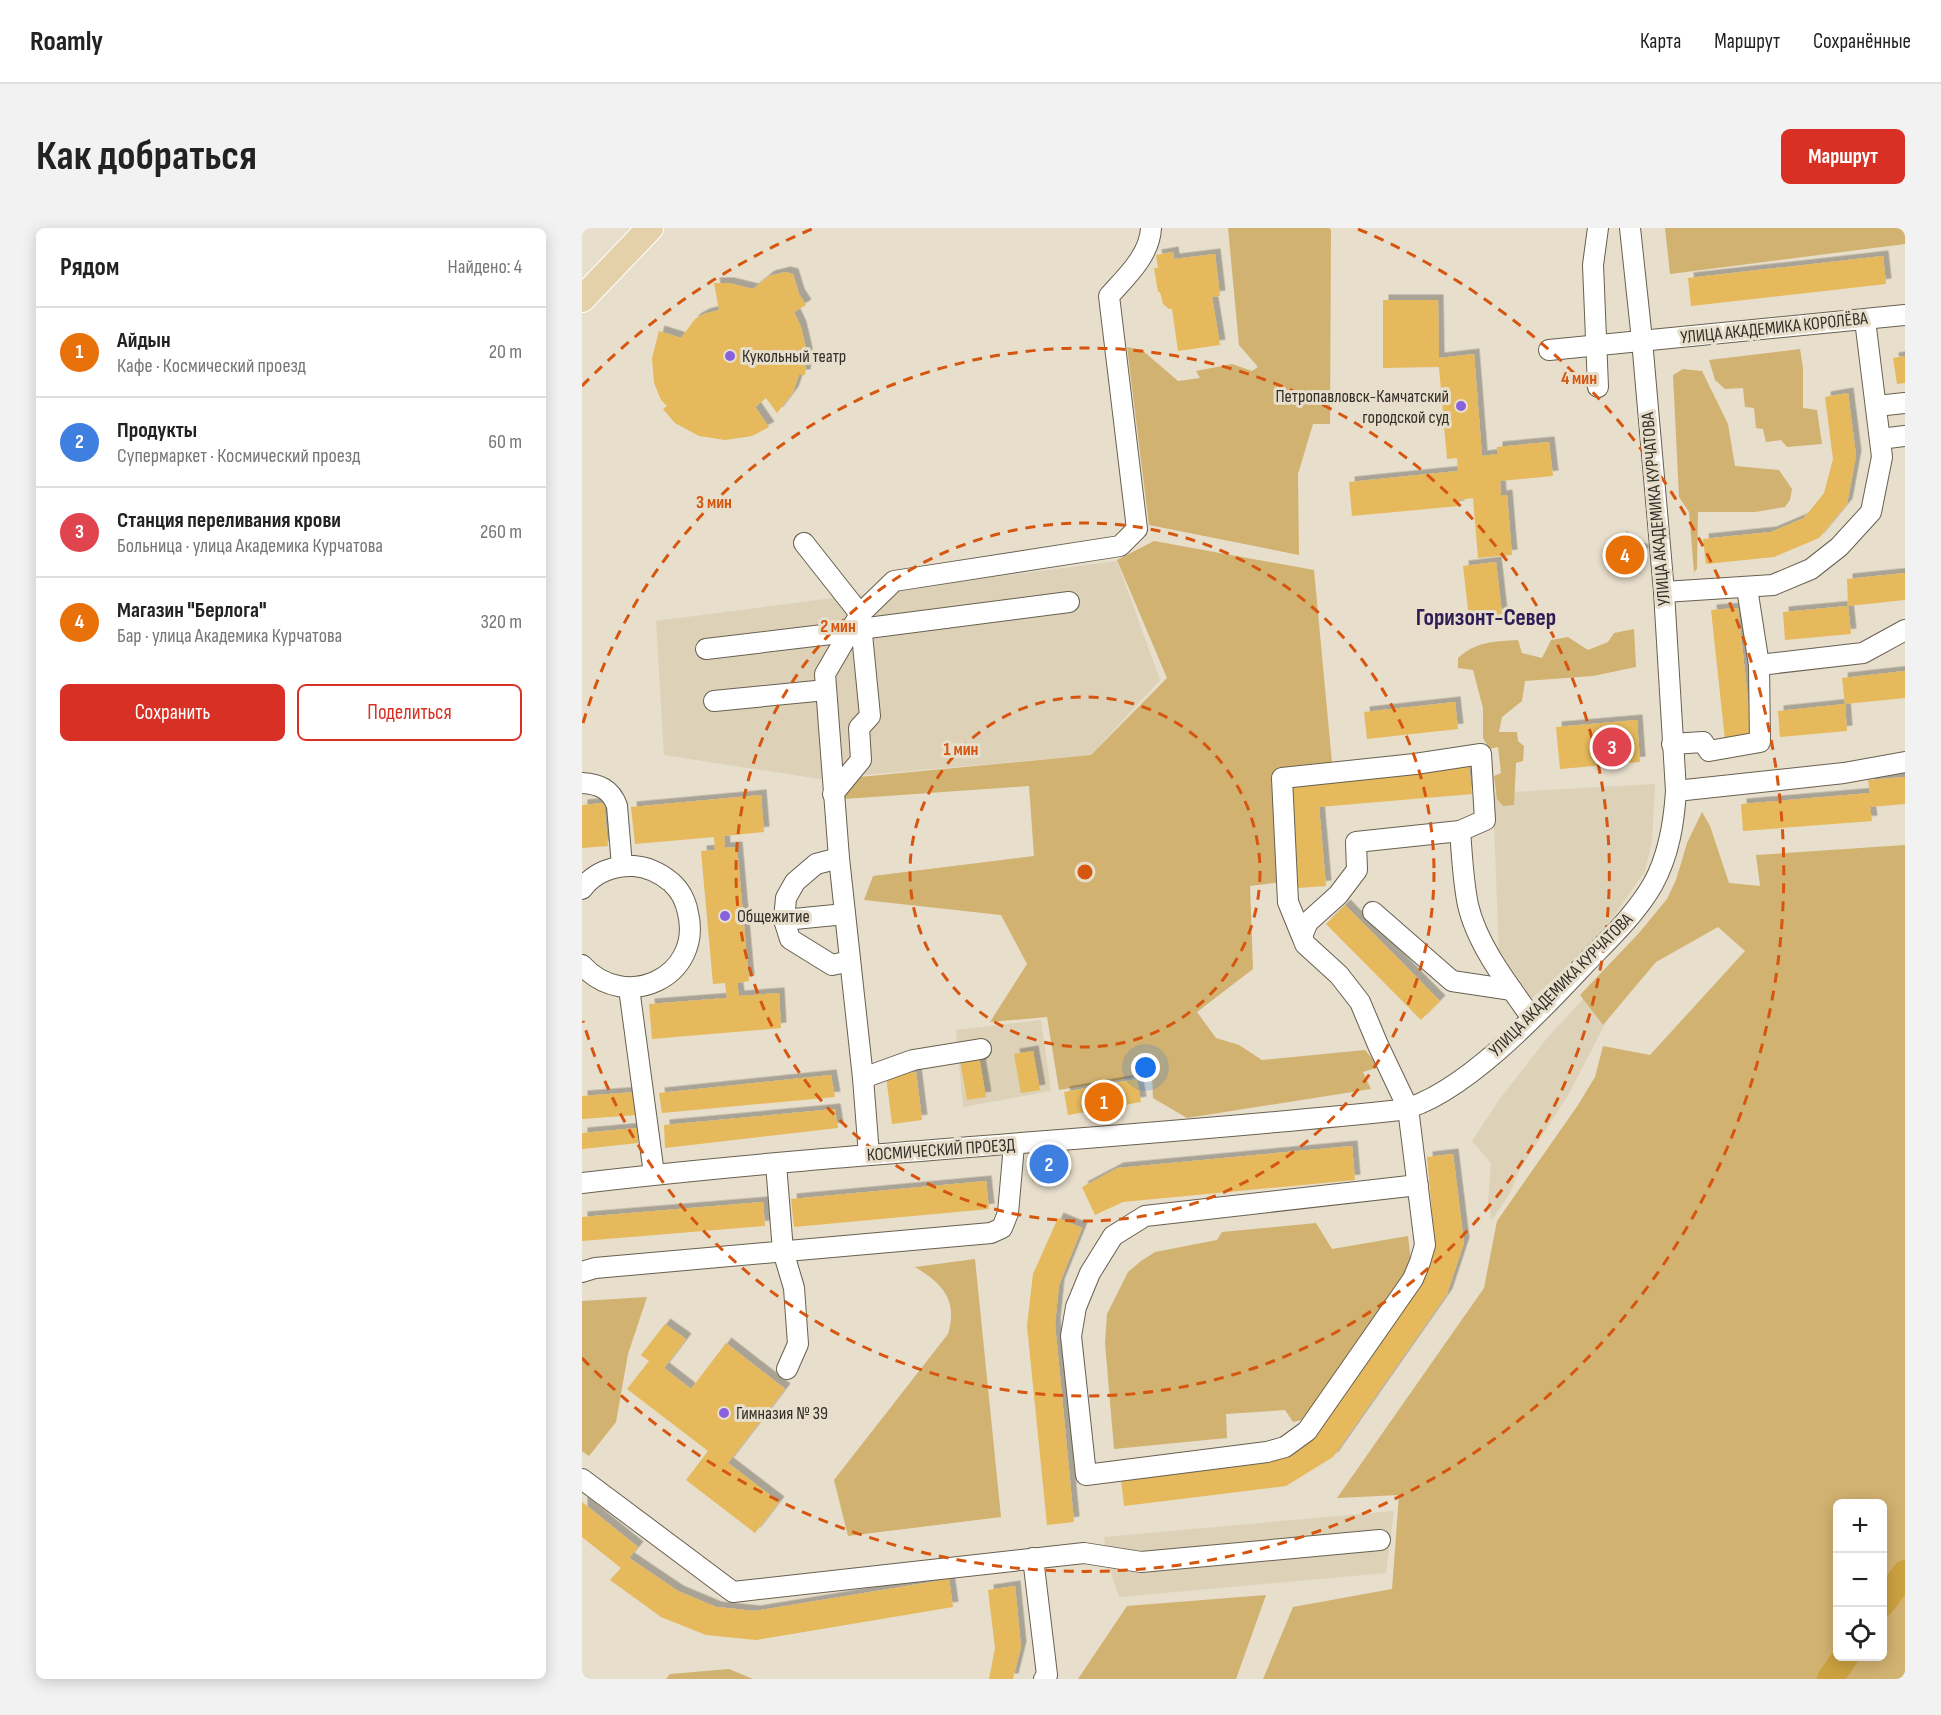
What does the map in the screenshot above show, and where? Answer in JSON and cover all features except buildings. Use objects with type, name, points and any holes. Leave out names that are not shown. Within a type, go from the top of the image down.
[{"type":"main road","points":[[582,299],[650,228]]},
{"type":"street","points":[[869,1155],[833,794],[825,674],[856,625],[894,582],[1120,546],[1137,529],[1109,296],[1135,267],[1150,238],[1151,228]]},
{"type":"street","points":[[1598,228],[1593,266],[1598,387]]},
{"type":"street","name":"УЛИЦА АКАДЕМИКА КУРЧАТОВА","points":[[1408,1108],[1425,1101],[1465,1077],[1532,1018],[1618,930],[1646,895],[1658,875],[1667,850],[1676,791],[1664,592],[1630,228]]},
{"type":"street","name":"УЛИЦА АКАДЕМИКА КОРОЛЁВА","points":[[1549,350],[1905,315]]},
{"type":"street","points":[[1664,592],[1773,585],[1811,569],[1839,547],[1871,512],[1882,457],[1865,320]]},
{"type":"street","points":[[1877,406],[1905,403]]},
{"type":"street","points":[[1880,439],[1905,436]]},
{"type":"street","points":[[804,543],[856,625],[870,717],[859,728],[861,760],[833,794]]},
{"type":"street","points":[[1672,744],[1703,742],[1709,751],[1760,742],[1759,665],[1747,588]]},
{"type":"street","points":[[706,649],[856,625],[1069,602]]},
{"type":"street","points":[[1759,665],[1863,652],[1905,630]]},
{"type":"street","points":[[714,702],[826,690]]},
{"type":"street","points":[[1301,934],[1308,922],[1338,895],[1357,870],[1356,842],[1460,831],[1485,820],[1481,754],[1416,764],[1282,778],[1288,902],[1305,944],[1339,975],[1360,1002],[1408,1108],[1418,1185],[1425,1245],[1413,1279],[1307,1431],[1285,1447],[1267,1452],[1086,1474],[1071,1336],[1076,1307],[1090,1273],[1113,1236],[1144,1216],[1418,1185]]},
{"type":"street","points":[[1676,791],[1844,773],[1905,762]]},
{"type":"street","points":[[582,783],[602,787],[614,799],[617,806],[622,866]]},
{"type":"street","points":[[1460,831],[1468,903],[1476,930],[1512,990],[1532,1018]]},
{"type":"street","points":[[839,858],[816,864],[795,882],[786,898],[784,920],[790,939],[812,954],[832,965],[850,961]]},
{"type":"street","points":[[582,889],[602,872],[622,866],[642,867],[660,874],[676,887],[686,904],[691,923],[689,943],[680,961],[667,976],[649,985],[629,988],[609,985],[591,975],[582,965]]},
{"type":"street","points":[[1372,912],[1452,981],[1512,990]]},
{"type":"street","points":[[784,920],[845,914]]},
{"type":"street","points":[[629,988],[654,1174]]},
{"type":"street","points":[[863,1078],[914,1060],[981,1049]]},
{"type":"street","name":"КОСМИЧЕСКИЙ ПРОЕЗД","points":[[582,1183],[654,1174],[1014,1145],[1408,1108]]},
{"type":"street","points":[[582,1272],[596,1268],[991,1233],[1002,1228],[1008,1212],[1014,1145]]},
{"type":"street","points":[[776,1164],[783,1251],[794,1288],[798,1344],[787,1369]]},
{"type":"street","points":[[582,1479],[733,1592],[1084,1553],[1141,1562],[1380,1540]]},
{"type":"street","points":[[1033,1558],[1047,1675],[1044,1679]]},
{"type":"shaded area","points":[[1228,228],[1329,228],[1331,230],[1330,424],[1313,424],[1298,474],[1299,555],[1149,525],[1127,347],[1142,350],[1178,381],[1200,378],[1196,371],[1232,364],[1252,371],[1258,367],[1239,345]]},
{"type":"shaded area","points":[[1665,228],[1905,228],[1905,244],[1670,274]]},
{"type":"shaded area","points":[[1800,349],[1803,368],[1803,408],[1817,410],[1822,444],[1787,447],[1781,440],[1766,442],[1763,429],[1756,428],[1754,408],[1745,407],[1743,388],[1725,389],[1715,380],[1709,360]]},
{"type":"shaded area","points":[[1683,369],[1702,371],[1728,424],[1735,466],[1779,470],[1792,489],[1790,500],[1785,507],[1755,512],[1698,512],[1697,569],[1694,572],[1689,512],[1679,497],[1673,375]]},
{"type":"shaded area","points":[[1154,541],[1314,570],[1332,763],[1282,882],[1250,886],[1253,969],[1197,1012],[1216,1038],[1239,1045],[1262,1060],[1365,1050],[1379,1067],[1363,1072],[1371,1089],[1187,1118],[1153,1098],[1152,1074],[1059,1090],[1047,1017],[990,1022],[1027,964],[1001,915],[864,900],[873,876],[1034,856],[1029,786],[844,799],[849,778],[1091,755],[1167,678],[1117,560]]},
{"type":"shaded area","points":[[1117,561],[1160,680],[1091,755],[820,779],[664,755],[656,621]]},
{"type":"shaded area","points":[[1634,629],[1636,667],[1593,676],[1525,681],[1522,701],[1502,717],[1499,732],[1517,732],[1518,741],[1524,746],[1523,761],[1516,763],[1514,805],[1503,806],[1497,799],[1494,776],[1501,773],[1498,747],[1489,749],[1483,738],[1483,708],[1473,670],[1458,668],[1458,658],[1478,646],[1518,640],[1522,653],[1542,658],[1551,640],[1568,637],[1588,650],[1608,642],[1614,633]]},
{"type":"shaded area","points":[[1655,784],[1652,841],[1645,871],[1616,913],[1580,956],[1531,999],[1499,958],[1493,793]]},
{"type":"shaded area","points":[[1702,812],[1710,826],[1729,883],[1760,886],[1756,855],[1905,845],[1905,1679],[1263,1679],[1293,1607],[1392,1589],[1399,1495],[1337,1498],[1484,1288],[1497,1221],[1595,1077],[1603,1046],[1650,1055],[1745,951],[1718,927],[1656,962],[1603,1025],[1580,995],[1639,933],[1667,899],[1676,880],[1687,843]]},
{"type":"shaded area","points":[[1635,943],[1643,951],[1567,1097],[1519,1171],[1510,1193],[1492,1220],[1488,1204],[1491,1163],[1472,1141],[1499,1100],[1548,1037]]},
{"type":"shaded area","points":[[1041,1020],[1051,1091],[963,1107],[956,1030]]},
{"type":"shaded area","points":[[1316,1223],[1332,1249],[1408,1236],[1411,1262],[1399,1289],[1306,1419],[1293,1422],[1285,1410],[1226,1414],[1227,1438],[1114,1449],[1105,1343],[1107,1314],[1128,1272],[1155,1252],[1217,1240],[1222,1232]]},
{"type":"shaded area","points":[[975,1259],[1001,1517],[848,1536],[834,1480],[948,1334],[951,1322],[946,1294],[933,1280],[915,1267]]},
{"type":"shaded area","points":[[647,1297],[628,1354],[616,1422],[589,1456],[582,1451],[582,1301]]},
{"type":"shaded area","points":[[1394,1511],[1386,1573],[1119,1597],[1108,1563],[1104,1537]]},
{"type":"shaded area","points":[[1266,1595],[1236,1679],[1078,1679],[1127,1606]]},
{"type":"shaded area","points":[[729,1669],[753,1679],[666,1679],[670,1674]]},
{"type":"waterway","points":[[1887,1597],[1905,1573]]},
{"type":"waterway","points":[[1830,1679],[1843,1661]]},
{"type":"place","name":"Кукольный театр","points":[[730,356]]},
{"type":"place","name":"Петропавловск-Камчатский городской суд","points":[[1461,406]]},
{"type":"place","name":"Магазин \"Берлога\"","points":[[1625,555]]},
{"type":"place","name":"Станция переливания крови","points":[[1612,747]]},
{"type":"place","name":"Общежитие","points":[[725,916]]},
{"type":"place","name":"Айдын","points":[[1104,1102]]},
{"type":"place","name":"Продукты","points":[[1049,1164]]},
{"type":"place","name":"Гимназия № 39","points":[[724,1413]]},
{"type":"district","name":"Горизонт-Север","points":[[1486,617]]}]
